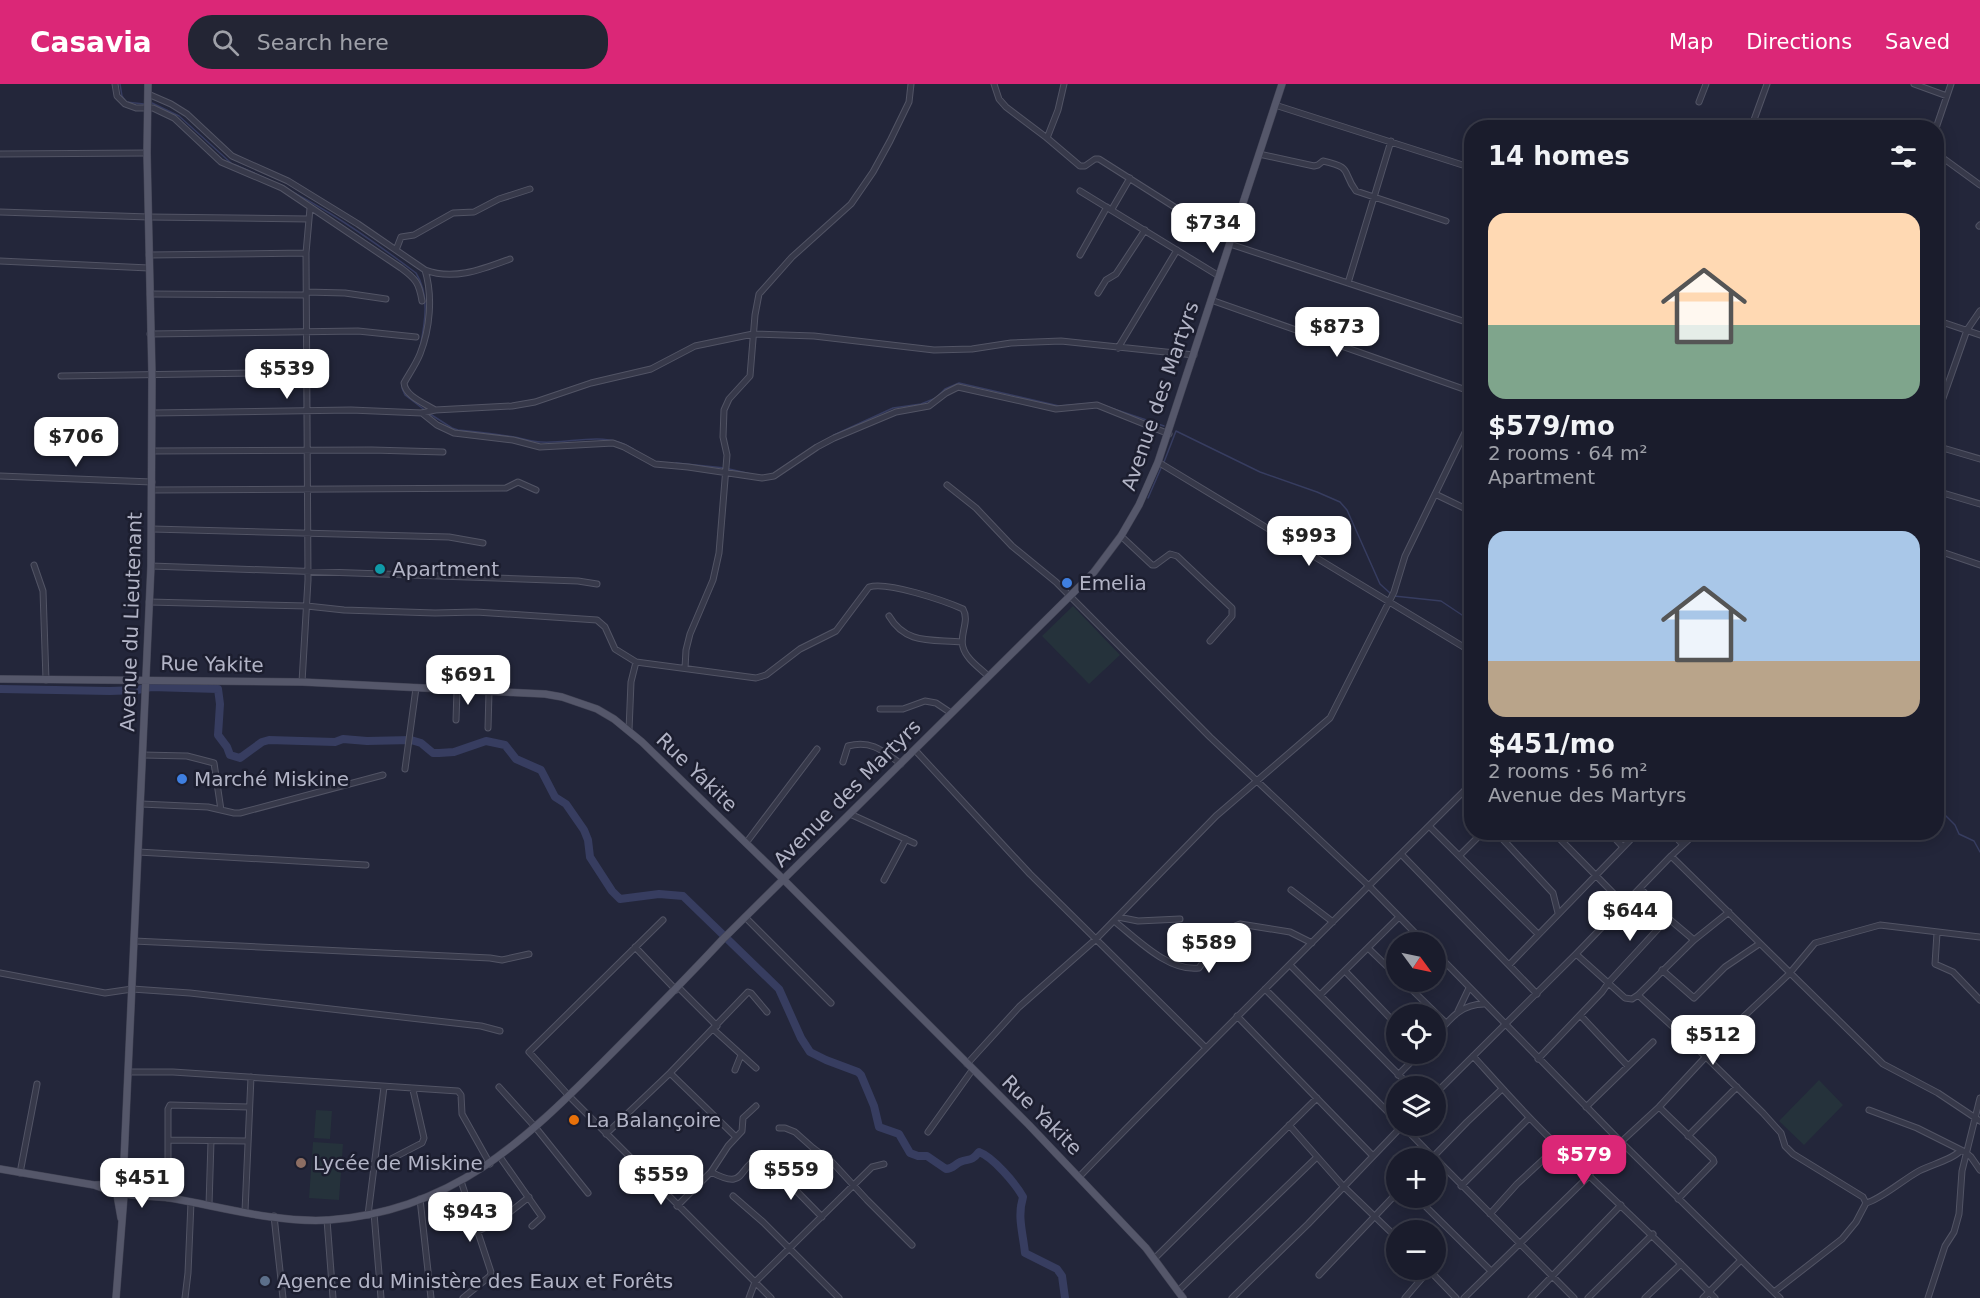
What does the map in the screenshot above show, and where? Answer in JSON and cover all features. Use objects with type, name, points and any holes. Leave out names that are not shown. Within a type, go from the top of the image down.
[{"type":"main road","name":"Avenue du Lieutenant","points":[[116,1298],[121,1220],[124,1209],[122,1190],[127,1174],[124,1162],[147,684],[152,529],[148,84]]},
{"type":"main road","name":"Avenue des Martyrs","points":[[0,1169],[274,1216],[327,1220],[371,1214],[420,1199],[461,1182],[500,1157],[536,1128],[783,879],[1094,572],[1121,536],[1139,505],[1168,434],[1282,84]]},
{"type":"main road","name":"Rue Yakite","points":[[0,679],[147,684],[302,682],[544,694],[562,697],[597,709],[629,730],[783,879],[970,1066],[1155,1258],[1183,1298]]},
{"type":"street","points":[[115,84],[117,96],[125,104],[136,108],[153,108],[174,118],[228,167],[282,188],[413,276],[420,286],[422,301]]},
{"type":"street","points":[[685,668],[690,634],[713,580],[719,553],[727,455],[723,437],[723,410],[729,399],[749,378],[759,294],[792,257],[851,204],[873,172],[890,141],[909,102],[911,84]]},
{"type":"street","points":[[994,84],[999,99],[1006,107],[1080,166],[1085,166],[1097,159],[1230,241],[1464,321]]},
{"type":"street","points":[[1047,138],[1058,110],[1064,84]]},
{"type":"street","points":[[1700,102],[1706,84]]},
{"type":"street","points":[[1754,120],[1767,84]]},
{"type":"street","points":[[1914,84],[1947,96]]},
{"type":"street","points":[[1939,120],[1952,84]]},
{"type":"street","points":[[148,96],[171,104],[187,114],[232,156],[288,181],[425,270],[444,276],[482,270],[510,259]]},
{"type":"street","points":[[1275,105],[1464,165]]},
{"type":"street","points":[[1348,283],[1391,141]]},
{"type":"street","points":[[0,154],[147,153]]},
{"type":"street","points":[[1259,154],[1305,165],[1316,166],[1323,160],[1342,166],[1354,189],[1446,221]]},
{"type":"street","points":[[1944,159],[1980,185]]},
{"type":"street","points":[[1080,255],[1130,178]]},
{"type":"street","points":[[396,250],[401,237],[414,235],[451,214],[474,212],[499,199],[530,189]]},
{"type":"street","points":[[1080,191],[1219,276]]},
{"type":"street","points":[[302,682],[308,570],[306,253],[310,208]]},
{"type":"street","points":[[0,212],[309,219]]},
{"type":"street","points":[[1098,293],[1105,281],[1116,274],[1145,230]]},
{"type":"street","points":[[1118,348],[1177,250]]},
{"type":"street","points":[[149,255],[306,253]]},
{"type":"street","points":[[0,261],[149,268]]},
{"type":"street","points":[[425,270],[430,291],[426,329],[420,354],[404,387],[433,411]]},
{"type":"street","points":[[150,294],[345,293],[386,299]]},
{"type":"street","points":[[1211,300],[1464,389]]},
{"type":"street","points":[[1944,395],[1967,330],[1980,310]]},
{"type":"street","points":[[1944,323],[1980,335]]},
{"type":"street","points":[[150,334],[358,331],[416,337]]},
{"type":"street","points":[[152,413],[351,410],[422,413],[500,407],[535,402],[591,383],[651,369],[695,346],[753,334],[814,336],[934,350],[972,349],[1011,342],[1056,341],[1194,355]]},
{"type":"street","points":[[61,376],[324,372]]},
{"type":"street","points":[[422,413],[437,425],[454,433],[513,440],[540,447],[613,443],[655,464],[725,469],[762,478],[774,476],[834,438],[896,412],[929,406],[958,387],[1058,409],[1097,405],[1168,434]]},
{"type":"street","points":[[928,1132],[970,1066],[1019,1007],[1095,940],[1211,822],[1330,718],[1394,592],[1405,556],[1464,434]]},
{"type":"street","points":[[1944,448],[1980,459]]},
{"type":"street","points":[[152,451],[443,452]]},
{"type":"street","points":[[1158,462],[1390,600],[1464,647]]},
{"type":"street","points":[[0,476],[152,486],[307,488],[506,488],[518,482],[536,490]]},
{"type":"street","points":[[947,485],[976,508],[1012,546],[1056,582],[1210,737],[1287,812],[1370,887],[1414,932]]},
{"type":"street","points":[[1944,493],[1980,504]]},
{"type":"street","points":[[1435,494],[1464,508]]},
{"type":"street","points":[[152,529],[449,537],[483,543]]},
{"type":"street","points":[[1121,536],[1152,565],[1170,554],[1177,556],[1232,608],[1232,616],[1210,641]]},
{"type":"street","points":[[1944,553],[1980,565]]},
{"type":"street","points":[[33,565],[43,591],[46,680]]},
{"type":"street","points":[[151,566],[566,580],[597,584]]},
{"type":"street","points":[[149,602],[307,606],[344,610],[476,612],[597,620],[605,627],[615,650],[636,662],[751,678],[761,677],[800,649],[836,631],[864,592],[876,585],[919,594],[963,609],[966,616],[962,642],[965,653],[988,676]]},
{"type":"street","points":[[889,616],[896,628],[909,636],[962,642]]},
{"type":"street","points":[[629,730],[631,682],[636,662]]},
{"type":"street","points":[[405,769],[416,688]]},
{"type":"street","points":[[456,720],[457,690]]},
{"type":"street","points":[[488,728],[489,692]]},
{"type":"street","points":[[880,709],[903,709],[925,701],[936,703],[951,713]]},
{"type":"street","points":[[843,762],[848,746],[862,744],[876,746],[901,764]]},
{"type":"street","points":[[746,843],[817,749]]},
{"type":"street","points":[[915,750],[1022,866],[1206,1047]]},
{"type":"street","points":[[143,755],[187,756],[214,763],[221,810]]},
{"type":"street","points":[[141,804],[208,807],[240,813],[383,775]]},
{"type":"street","points":[[1079,1177],[1206,1047],[1370,887],[1464,791]]},
{"type":"street","points":[[850,814],[914,843]]},
{"type":"street","points":[[1429,826],[1538,934]]},
{"type":"street","points":[[884,879],[906,839]]},
{"type":"street","points":[[1460,855],[1475,840]]},
{"type":"street","points":[[1503,840],[1553,893],[1558,913]]},
{"type":"street","points":[[1561,840],[1624,904]]},
{"type":"street","points":[[1616,840],[1623,847]]},
{"type":"street","points":[[1509,965],[1630,840]]},
{"type":"street","points":[[1678,840],[1683,845]]},
{"type":"street","points":[[1446,1084],[1688,840]]},
{"type":"street","points":[[138,852],[366,865]]},
{"type":"street","points":[[1401,854],[1537,994]]},
{"type":"street","points":[[1671,856],[1885,1066],[1938,1094],[1978,1119]]},
{"type":"street","points":[[1640,888],[1668,918],[1694,940]]},
{"type":"street","points":[[1291,890],[1334,922]]},
{"type":"street","points":[[1576,954],[1625,998],[1632,999],[1694,940],[1729,912]]},
{"type":"street","points":[[745,917],[831,1003]]},
{"type":"street","points":[[1320,995],[1399,917]]},
{"type":"street","points":[[1538,1059],[1668,918]]},
{"type":"street","points":[[1116,919],[1138,921],[1180,919]]},
{"type":"street","points":[[1116,919],[1161,956],[1175,964],[1190,968],[1199,968],[1214,946],[1233,927],[1240,924],[1290,932],[1312,943]]},
{"type":"street","points":[[663,920],[529,1052],[606,1134],[771,1298]]},
{"type":"street","points":[[1621,1142],[1659,1107],[1739,1021],[1790,974],[1815,943],[1878,925],[1980,937]]},
{"type":"street","points":[[1937,933],[1935,964],[1953,972],[1980,1000]]},
{"type":"street","points":[[134,941],[502,960],[528,954]]},
{"type":"street","points":[[1662,970],[1695,998],[1725,967],[1759,944]]},
{"type":"street","points":[[635,947],[756,1068]]},
{"type":"street","points":[[1368,948],[1386,965]]},
{"type":"street","points":[[1290,964],[1398,1075],[1408,1064]]},
{"type":"street","points":[[1446,964],[1505,1026],[1780,1298]]},
{"type":"street","points":[[1345,971],[1386,1014]]},
{"type":"street","points":[[0,973],[105,993],[132,989],[201,994],[481,1026],[500,1031]]},
{"type":"street","points":[[1457,1012],[1469,988]]},
{"type":"street","points":[[1265,989],[1386,1110]]},
{"type":"street","points":[[606,1134],[670,1073],[748,992],[767,1012]]},
{"type":"street","points":[[1414,992],[1426,1004]]},
{"type":"street","points":[[1638,994],[1737,1087],[1781,1133],[1785,1146],[1792,1154],[1863,1197],[1866,1203]]},
{"type":"street","points":[[1446,1023],[1457,1012],[1472,1004],[1484,1004]]},
{"type":"street","points":[[1580,1015],[1628,1066]]},
{"type":"street","points":[[1237,1016],[1373,1156]]},
{"type":"street","points":[[1586,1107],[1653,1042]]},
{"type":"street","points":[[735,1070],[741,1055]]},
{"type":"street","points":[[1473,1056],[1529,1118],[1653,1234],[1715,1298]]},
{"type":"street","points":[[128,1072],[173,1072],[460,1093],[462,1114],[490,1164]]},
{"type":"street","points":[[670,1073],[736,1137]]},
{"type":"street","points":[[245,1211],[251,1077]]},
{"type":"street","points":[[20,1173],[37,1084]]},
{"type":"street","points":[[381,1298],[371,1214],[373,1164],[384,1087]]},
{"type":"street","points":[[499,1087],[536,1128],[588,1193]]},
{"type":"street","points":[[1688,1136],[1737,1087]]},
{"type":"street","points":[[1443,1148],[1502,1089]]},
{"type":"street","points":[[373,1164],[391,1160],[422,1143],[424,1138],[413,1090]]},
{"type":"street","points":[[1155,1258],[1317,1098]]},
{"type":"street","points":[[1928,1298],[1945,1246],[1954,1232],[1959,1214],[1964,1152],[1978,1119],[1980,1098]]},
{"type":"street","points":[[164,1197],[169,1140],[168,1109],[172,1104],[249,1107]]},
{"type":"street","points":[[677,1206],[711,1172],[743,1128],[743,1118],[756,1106]]},
{"type":"street","points":[[1659,1107],[1714,1162],[1678,1199]]},
{"type":"street","points":[[1869,1110],[1917,1128],[1964,1152],[1980,1170]]},
{"type":"street","points":[[1461,1186],[1529,1118]]},
{"type":"street","points":[[1289,1125],[1343,1186],[1386,1226]]},
{"type":"street","points":[[778,1128],[795,1131],[832,1162],[912,1245]]},
{"type":"street","points":[[1232,1298],[1308,1224],[1392,1136]]},
{"type":"street","points":[[1413,1136],[1424,1148]]},
{"type":"street","points":[[1583,1169],[1616,1137]]},
{"type":"street","points":[[169,1140],[247,1141]]},
{"type":"street","points":[[209,1205],[211,1140]]},
{"type":"street","points":[[1490,1214],[1517,1184],[1558,1146]]},
{"type":"street","points":[[1774,1292],[1842,1239],[1856,1222],[1866,1203],[1876,1199],[1916,1172],[1964,1152]]},
{"type":"street","points":[[500,1157],[542,1217],[532,1226]]},
{"type":"street","points":[[711,1172],[726,1180],[737,1179],[754,1160],[763,1157],[771,1161],[776,1170],[822,1217]]},
{"type":"street","points":[[1178,1291],[1317,1157]]},
{"type":"street","points":[[749,1298],[755,1282],[872,1167],[884,1164]]},
{"type":"street","points":[[1446,1170],[1574,1298]]},
{"type":"street","points":[[1464,1298],[1590,1175]]},
{"type":"street","points":[[461,1182],[491,1272],[490,1276],[464,1298]]},
{"type":"street","points":[[733,1196],[790,1248],[839,1298]]},
{"type":"street","points":[[478,1231],[500,1220],[529,1197]]},
{"type":"street","points":[[420,1199],[431,1298]]},
{"type":"street","points":[[185,1298],[191,1202]]},
{"type":"street","points":[[1319,1275],[1386,1205]]},
{"type":"street","points":[[1531,1298],[1622,1205]]},
{"type":"street","points":[[1427,1208],[1491,1271]]},
{"type":"street","points":[[274,1216],[283,1298]]},
{"type":"street","points":[[327,1220],[333,1298]]},
{"type":"street","points":[[1587,1298],[1653,1234]]},
{"type":"street","points":[[1703,1298],[1741,1260]]},
{"type":"street","points":[[1645,1298],[1681,1264]]},
{"type":"street","points":[[1405,1298],[1420,1280]]},
{"type":"street","points":[[1439,1280],[1456,1298]]},
{"type":"shaded area","points":[[1073,606],[1120,655],[1089,684],[1042,636]]},
{"type":"shaded area","points":[[1819,1080],[1843,1105],[1804,1145],[1779,1121]]},
{"type":"shaded area","points":[[316,1110],[332,1111],[330,1139],[314,1138]]},
{"type":"shaded area","points":[[313,1142],[343,1144],[339,1200],[309,1198]]},
{"type":"waterway","points":[[120,84],[122,96],[126,102],[144,104]]},
{"type":"waterway","points":[[152,103],[179,116],[231,163]]},
{"type":"waterway","points":[[235,165],[283,187],[329,213],[416,273],[425,300],[425,319],[420,348]]},
{"type":"waterway","points":[[834,435],[893,408],[921,404],[936,398],[945,389],[959,383],[1059,406],[1095,403]]},
{"type":"waterway","points":[[402,388],[405,395],[426,411]]},
{"type":"waterway","points":[[1108,407],[1164,426]]},
{"type":"waterway","points":[[430,414],[458,430],[538,442],[611,440],[633,449]]},
{"type":"waterway","points":[[1164,462],[1176,431],[1260,472],[1340,502],[1347,510],[1380,584],[1390,593]]},
{"type":"waterway","points":[[676,463],[725,468]]},
{"type":"waterway","points":[[1148,498],[1161,468]]},
{"type":"waterway","points":[[729,469],[751,474]]},
{"type":"waterway","points":[[1394,596],[1441,601],[1464,616]]},
{"type":"waterway","points":[[0,689],[110,691],[151,687],[218,689],[220,704],[218,735],[230,755],[240,758],[262,742],[269,740],[335,742],[343,739],[411,740],[421,743],[433,753],[454,752],[486,741],[505,745],[516,759],[541,770],[555,797],[566,804],[584,830],[590,857],[612,891],[620,899],[659,894],[683,896],[779,989],[801,1038],[810,1052],[861,1075],[874,1106],[879,1127],[899,1134],[910,1153],[927,1156],[946,1169],[972,1159],[979,1152],[997,1165],[1010,1178],[1023,1197],[1020,1218],[1025,1253],[1057,1269],[1062,1276],[1065,1298]]},
{"type":"waterway","points":[[1944,814],[1955,825],[1959,834],[1974,841],[1980,852]]},
{"type":"place","name":"Apartment","points":[[380,569]]},
{"type":"place","name":"Emelia","points":[[1067,583]]},
{"type":"place","name":"Marché Miskine","points":[[182,779]]},
{"type":"place","name":"La Balançoire","points":[[574,1120]]},
{"type":"place","name":"Lycée de Miskine","points":[[301,1163]]},
{"type":"place","name":"Agence du Ministère des Eaux et Forêts","points":[[265,1281]]}]
